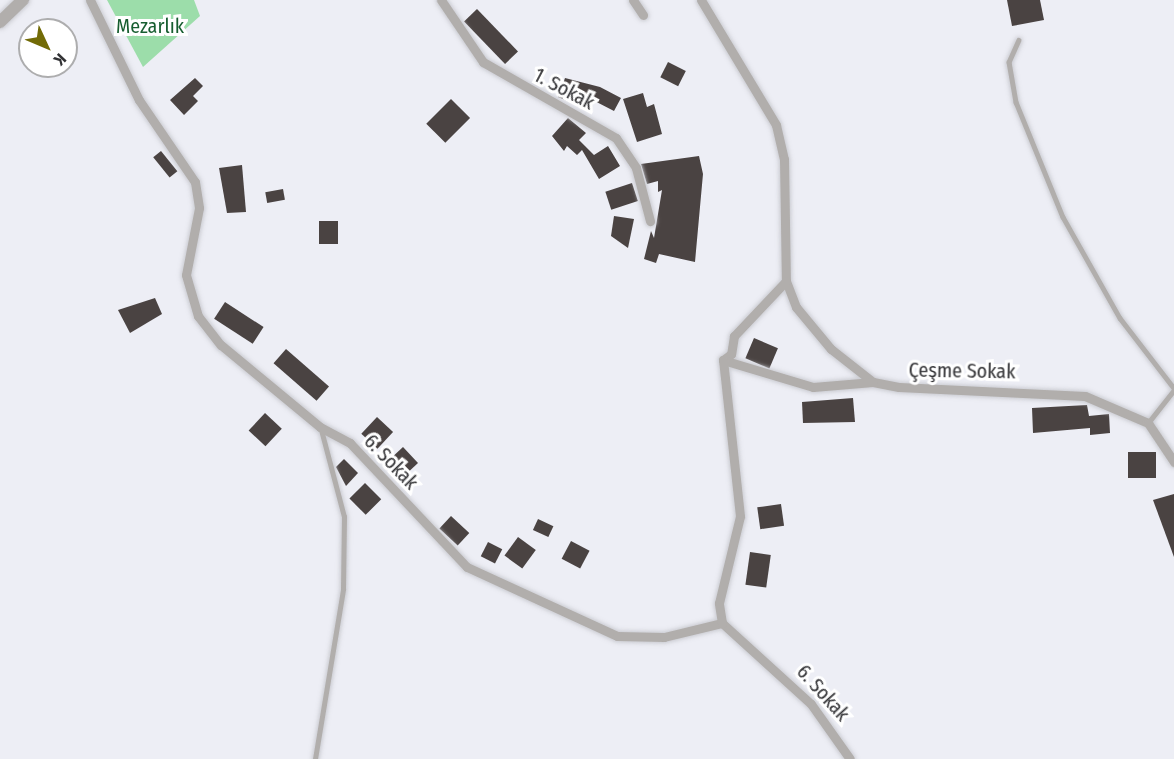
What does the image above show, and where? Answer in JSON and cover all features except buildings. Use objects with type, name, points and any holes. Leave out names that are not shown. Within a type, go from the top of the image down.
[{"type":"street","points":[[0,22],[23,0]]},
{"type":"street","name":"6. Sokak","points":[[90,0],[139,100],[195,182],[199,208],[186,275],[198,316],[229,352],[320,427],[355,448],[453,555],[491,581],[616,636],[664,637],[722,622],[812,704],[850,759]]},
{"type":"street","name":"1. Sokak","points":[[441,0],[483,62],[616,138],[636,168],[650,221]]},
{"type":"street","points":[[633,0],[643,15]]},
{"type":"street","name":"Çeşme Sokak","points":[[701,0],[776,125],[784,159],[786,281],[809,325],[846,363],[873,382],[925,391],[1060,392],[1109,404],[1149,423]]},
{"type":"street","points":[[723,360],[731,354],[734,336],[786,281]]},
{"type":"street","points":[[723,360],[813,387],[873,382]]},
{"type":"street","points":[[722,622],[719,603],[740,516],[723,360]]},
{"type":"street","points":[[1149,423],[1174,462]]},
{"type":"lane","points":[[1019,40],[1009,62],[1016,102],[1064,217],[1120,318],[1174,389],[1149,423]]},
{"type":"lane","points":[[315,759],[342,608],[344,567],[340,494],[320,427]]},
{"type":"green space","name":"Mezarlık","points":[[107,0],[194,0],[200,16],[143,67]]}]
